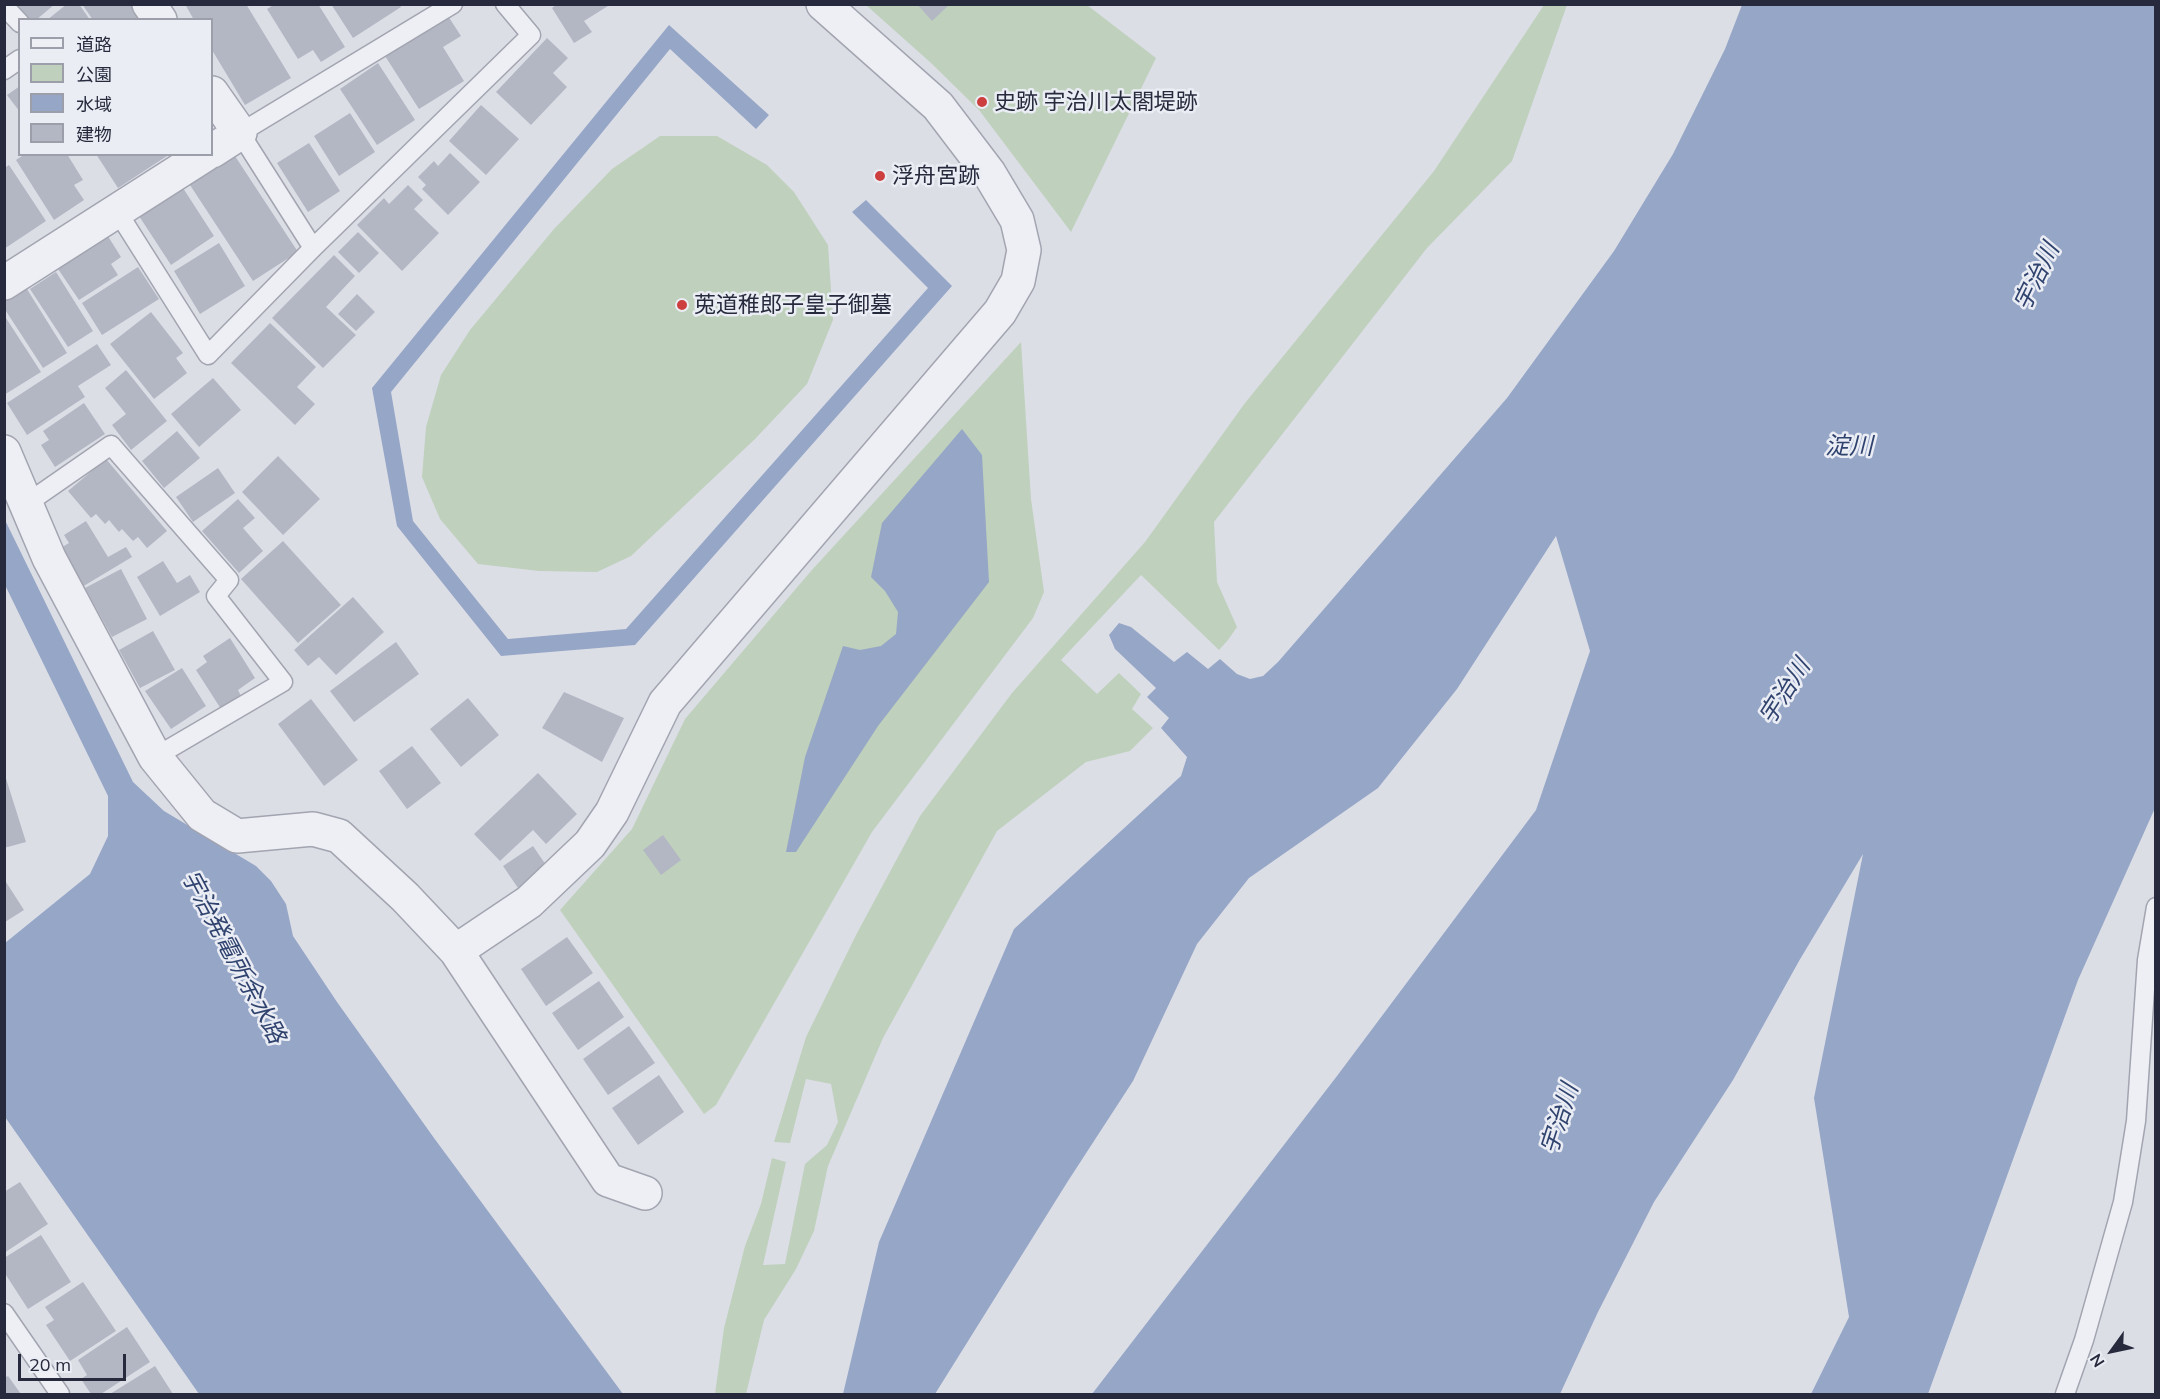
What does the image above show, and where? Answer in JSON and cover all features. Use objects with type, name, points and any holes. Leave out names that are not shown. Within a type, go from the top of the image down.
[{"type":"street","points":[[149,4],[159,18]]},
{"type":"street","points":[[456,951],[529,902],[590,844],[612,812],[665,703],[1000,312],[1018,281],[1024,250],[1017,220],[989,173],[938,106],[823,4]]},
{"type":"street","points":[[213,94],[240,133],[213,150]]},
{"type":"street","points":[[4,284],[203,156]]},
{"type":"street","points":[[4,452],[49,558],[155,757],[202,815],[237,836],[313,829],[339,836],[405,897],[456,951],[608,1180],[645,1193]]},
{"type":"lane","points":[[313,248],[240,133],[453,4]]},
{"type":"lane","points":[[117,212],[208,355],[313,248],[531,35],[506,4]]},
{"type":"lane","points":[[4,6],[18,21]]},
{"type":"lane","points":[[4,70],[18,60]]},
{"type":"lane","points":[[26,504],[111,446],[229,580],[216,596],[283,682],[155,757]]},
{"type":"lane","points":[[2065,1395],[2084,1340],[2123,1203],[2136,1121],[2147,960],[2156,907]]},
{"type":"lane","points":[[4,1313],[60,1395]]},
{"type":"green space","points":[[866,5],[1087,5],[1156,58],[1071,232],[979,110]]},
{"type":"green space","points":[[1544,5],[1567,5],[1512,161],[1427,248],[1214,522],[1217,582],[1237,627],[1228,640],[1219,650],[1141,575],[1061,660],[1097,694],[1119,673],[1141,694],[1132,709],[1153,728],[1130,751],[1086,762],[997,831],[883,1038],[828,1166],[814,1231],[796,1269],[764,1320],[746,1394],[715,1394],[724,1328],[745,1246],[761,1204],[772,1158],[786,1162],[763,1265],[785,1264],[805,1164],[827,1145],[838,1122],[831,1084],[806,1079],[790,1143],[774,1142],[806,1037],[856,935],[920,816],[1012,693],[1145,542],[1245,403],[1434,171]]},
{"type":"green space","points":[[660,136],[717,136],[767,165],[794,192],[828,245],[833,320],[807,384],[755,439],[631,556],[597,572],[539,571],[478,564],[440,519],[422,477],[426,427],[441,375],[470,330],[554,229],[612,169]]},
{"type":"green space","points":[[1021,342],[1031,499],[1044,592],[1033,618],[872,832],[716,1105],[704,1114],[560,910],[632,829],[685,719],[811,571]]},
{"type":"water","name":"淀川","points":[[1742,5],[2155,5],[2155,808],[2078,980],[1928,1394],[1811,1394],[1849,1317],[1814,1098],[1863,854],[1799,961],[1733,1080],[1654,1202],[1598,1312],[1560,1394],[1092,1394],[1337,1076],[1536,810],[1590,651],[1556,536],[1457,689],[1378,788],[1249,878],[1197,944],[1133,1081],[935,1394],[843,1394],[879,1242],[1014,929],[1181,776],[1187,757],[1161,728],[1169,718],[1147,697],[1156,688],[1115,649],[1109,635],[1119,623],[1131,627],[1174,662],[1187,652],[1208,669],[1220,659],[1237,674],[1250,679],[1263,676],[1278,662],[1507,398],[1614,251],[1673,154],[1725,49]]},
{"type":"water","points":[[669,25],[769,115],[756,129],[670,49],[391,392],[413,521],[508,639],[626,629],[928,288],[852,212],[866,200],[952,286],[635,645],[501,656],[397,526],[372,388]]},
{"type":"water","points":[[962,429],[982,455],[989,582],[878,726],[796,852],[786,852],[805,757],[843,646],[860,650],[881,646],[896,634],[898,612],[885,591],[871,577],[882,523]]},
{"type":"water","name":"宇治発電所余水路","points":[[5,520],[133,782],[164,811],[256,866],[271,881],[286,904],[293,936],[337,1002],[623,1394],[199,1394],[5,1117],[5,943],[90,874],[108,836],[108,796],[5,585]]},
{"type":"building","points":[[13,4],[55,4],[38,18],[24,18]]},
{"type":"building","points":[[67,4],[79,4],[89,18],[50,18]]},
{"type":"building","points":[[82,4],[132,4],[142,18],[92,18]]},
{"type":"building","points":[[185,4],[246,4],[291,78],[245,105],[213,52],[213,18],[193,18]]},
{"type":"building","points":[[275,4],[318,4],[345,47],[321,62],[313,50],[298,59],[267,9]]},
{"type":"building","points":[[331,4],[399,4],[401,7],[353,38]]},
{"type":"building","points":[[557,4],[607,4],[608,6],[584,21],[592,32],[574,43],[552,8]]},
{"type":"building","points":[[917,4],[950,4],[932,21]]},
{"type":"building","points":[[448,16],[461,36],[443,47],[464,81],[419,109],[385,56]]},
{"type":"building","points":[[547,38],[568,58],[553,73],[567,87],[531,125],[496,92]]},
{"type":"building","points":[[378,63],[415,120],[377,145],[340,89]]},
{"type":"building","points":[[18,87],[18,109],[7,95]]},
{"type":"building","points":[[481,105],[519,139],[486,175],[449,141]]},
{"type":"building","points":[[350,113],[375,152],[339,176],[314,136]]},
{"type":"building","points":[[309,143],[340,191],[308,212],[277,163]]},
{"type":"building","points":[[233,153],[298,252],[253,281],[188,182]]},
{"type":"building","points":[[450,153],[480,182],[448,215],[422,189],[426,185],[418,177],[434,161],[438,166]]},
{"type":"building","points":[[22,156],[68,156],[83,180],[74,185],[84,200],[54,220],[16,160]]},
{"type":"building","points":[[97,156],[167,156],[118,188]]},
{"type":"building","points":[[9,165],[46,221],[4,249],[4,168]]},
{"type":"building","points":[[408,185],[423,200],[414,209],[439,233],[402,271],[357,225],[384,198],[389,204]]},
{"type":"building","points":[[183,188],[214,236],[171,265],[139,216]]},
{"type":"building","points":[[358,232],[379,253],[359,273],[338,252]]},
{"type":"building","points":[[106,233],[121,257],[111,264],[118,275],[79,300],[56,266]]},
{"type":"building","points":[[219,243],[245,286],[200,314],[174,271]]},
{"type":"building","points":[[334,255],[355,276],[326,307],[356,335],[323,368],[272,318]]},
{"type":"building","points":[[138,267],[159,299],[102,335],[82,303]]},
{"type":"building","points":[[56,272],[93,331],[68,347],[30,289]]},
{"type":"building","points":[[25,286],[67,353],[43,368],[4,308],[4,299]]},
{"type":"building","points":[[357,294],[375,312],[356,331],[338,314]]},
{"type":"building","points":[[151,312],[183,353],[176,358],[187,373],[154,399],[110,344]]},
{"type":"building","points":[[4,315],[41,372],[4,395]]},
{"type":"building","points":[[270,323],[316,367],[297,387],[315,404],[295,425],[231,363]]},
{"type":"building","points":[[97,344],[111,365],[78,386],[85,397],[27,435],[7,403]]},
{"type":"building","points":[[126,370],[167,421],[131,450],[112,425],[126,414],[105,388]]},
{"type":"building","points":[[213,378],[241,410],[199,447],[171,414]]},
{"type":"building","points":[[84,403],[105,434],[55,467],[41,445],[49,440],[43,431]]},
{"type":"building","points":[[177,431],[200,458],[164,488],[142,461]]},
{"type":"building","points":[[278,456],[320,499],[283,535],[242,492]]},
{"type":"building","points":[[106,459],[167,531],[147,548],[138,537],[133,541],[122,529],[119,532],[109,520],[105,524],[96,514],[91,518],[68,491]]},
{"type":"building","points":[[218,468],[235,493],[193,522],[176,497]]},
{"type":"building","points":[[238,499],[255,518],[243,528],[263,551],[239,573],[202,531]]},
{"type":"building","points":[[86,521],[108,557],[126,547],[132,557],[82,587],[59,549],[69,543],[64,535]]},
{"type":"building","points":[[283,541],[341,605],[298,643],[241,579]]},
{"type":"building","points":[[163,561],[177,583],[190,575],[200,592],[160,616],[137,577]]},
{"type":"building","points":[[121,569],[147,619],[112,637],[85,588]]},
{"type":"building","points":[[353,597],[384,632],[336,675],[319,657],[308,666],[294,650]]},
{"type":"building","points":[[153,631],[175,670],[140,688],[119,650]]},
{"type":"building","points":[[230,638],[255,678],[238,690],[241,696],[221,709],[196,670],[207,662],[203,656]]},
{"type":"building","points":[[396,642],[419,674],[354,722],[330,691]]},
{"type":"building","points":[[182,668],[206,706],[171,729],[145,691]]},
{"type":"building","points":[[564,692],[624,718],[602,762],[542,728]]},
{"type":"building","points":[[468,698],[499,735],[461,767],[430,729]]},
{"type":"building","points":[[311,699],[358,760],[324,786],[278,724]]},
{"type":"building","points":[[412,746],[441,783],[407,809],[379,771]]},
{"type":"building","points":[[4,772],[26,842],[4,848]]},
{"type":"building","points":[[538,773],[577,814],[546,844],[533,830],[500,861],[474,834]]},
{"type":"building","points":[[663,835],[681,860],[661,875],[643,850]]},
{"type":"building","points":[[533,846],[548,868],[518,888],[503,866]]},
{"type":"building","points":[[5,883],[24,910],[5,922]]},
{"type":"building","points":[[567,937],[593,973],[546,1006],[521,969]]},
{"type":"building","points":[[599,981],[624,1017],[578,1050],[552,1013]]},
{"type":"building","points":[[629,1026],[655,1063],[608,1095],[583,1059]]},
{"type":"building","points":[[659,1075],[684,1112],[638,1145],[612,1108]]},
{"type":"building","points":[[20,1182],[48,1224],[4,1253],[4,1192]]},
{"type":"building","points":[[41,1235],[71,1282],[28,1309],[4,1272],[4,1258]]},
{"type":"building","points":[[83,1282],[116,1331],[70,1361],[46,1325],[54,1320],[45,1307]]},
{"type":"building","points":[[127,1327],[150,1362],[101,1394],[91,1394],[81,1379],[87,1375],[78,1360]]},
{"type":"building","points":[[155,1366],[173,1394],[110,1394]]},
{"type":"building","points":[[8,1376],[21,1394],[4,1394],[4,1378]]},
{"type":"place","name":"史跡 宇治川太閤堤跡","points":[[982,102]]},
{"type":"place","name":"浮舟宮跡","points":[[880,176]]},
{"type":"place","name":"莵道稚郎子皇子御墓","points":[[682,305]]},
{"type":"water label","name":"宇治川","points":[[2037,277]]},
{"type":"water label","name":"宇治川","points":[[1785,692]]},
{"type":"water label","name":"宇治川","points":[[1560,1119]]}]
